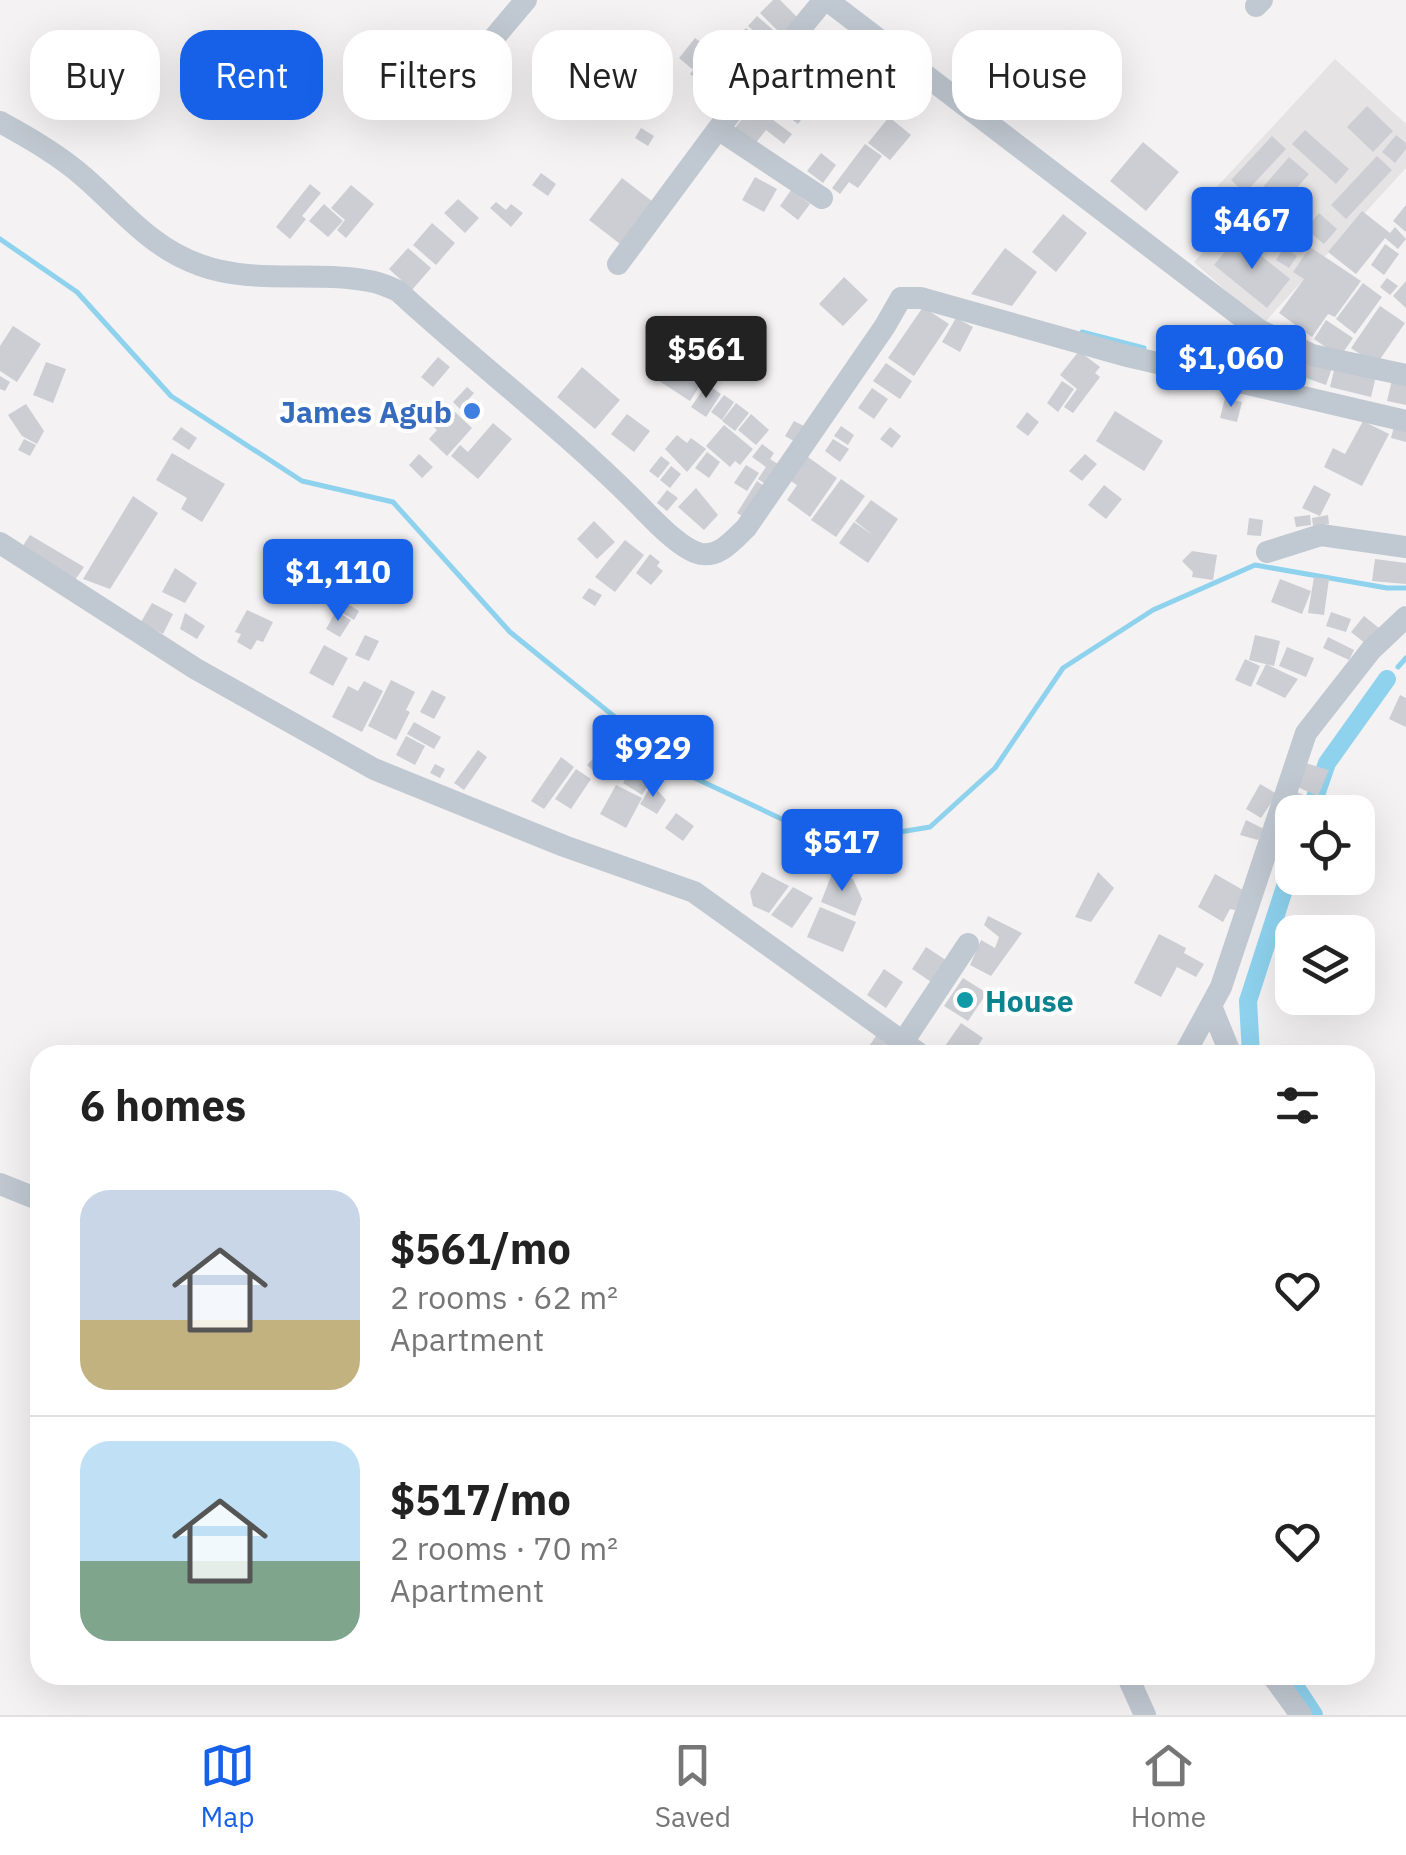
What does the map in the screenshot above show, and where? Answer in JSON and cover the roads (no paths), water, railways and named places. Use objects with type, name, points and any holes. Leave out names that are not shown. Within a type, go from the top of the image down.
[{"type":"street","points":[[500,30],[526,0]]},
{"type":"street","points":[[618,264],[718,129],[825,0],[1259,330],[1312,355],[1406,375]]},
{"type":"street","points":[[0,122],[82,175],[144,235],[176,255],[233,273],[369,280],[398,291],[588,454],[653,520],[685,547],[702,554],[722,550],[746,528],[901,298],[921,298],[1123,355],[1406,421]]},
{"type":"street","points":[[718,129],[822,198]]},
{"type":"street","points":[[1267,552],[1321,535],[1406,547]]},
{"type":"street","points":[[0,543],[196,669],[374,769],[564,846],[694,892],[908,1045]]},
{"type":"street","points":[[1190,1045],[1221,987],[1306,733],[1371,650],[1406,617]]},
{"type":"street","points":[[914,1045],[968,944]]},
{"type":"street","points":[[1211,1006],[1227,1045]]},
{"type":"street","points":[[0,1184],[30,1196]]},
{"type":"street","points":[[1131,1685],[1144,1715]]},
{"type":"street","points":[[1279,1685],[1301,1715]]},
{"type":"waterway","points":[[0,239],[77,292],[171,396],[302,481],[393,502],[510,632],[684,773],[833,843],[930,827],[995,768],[1063,668],[1153,610],[1255,565],[1406,588]]},
{"type":"waterway","points":[[1082,332],[1144,348]]},
{"type":"waterway","points":[[1398,667],[1406,658]]},
{"type":"waterway","points":[[1316,795],[1327,763],[1387,679]]},
{"type":"waterway","points":[[1250,1045],[1248,1001],[1282,895]]},
{"type":"waterway","points":[[1294,1685],[1314,1715]]},
{"type":"place","name":"James Agub","points":[[472,411]]},
{"type":"place","name":"House","points":[[965,1000]]}]
